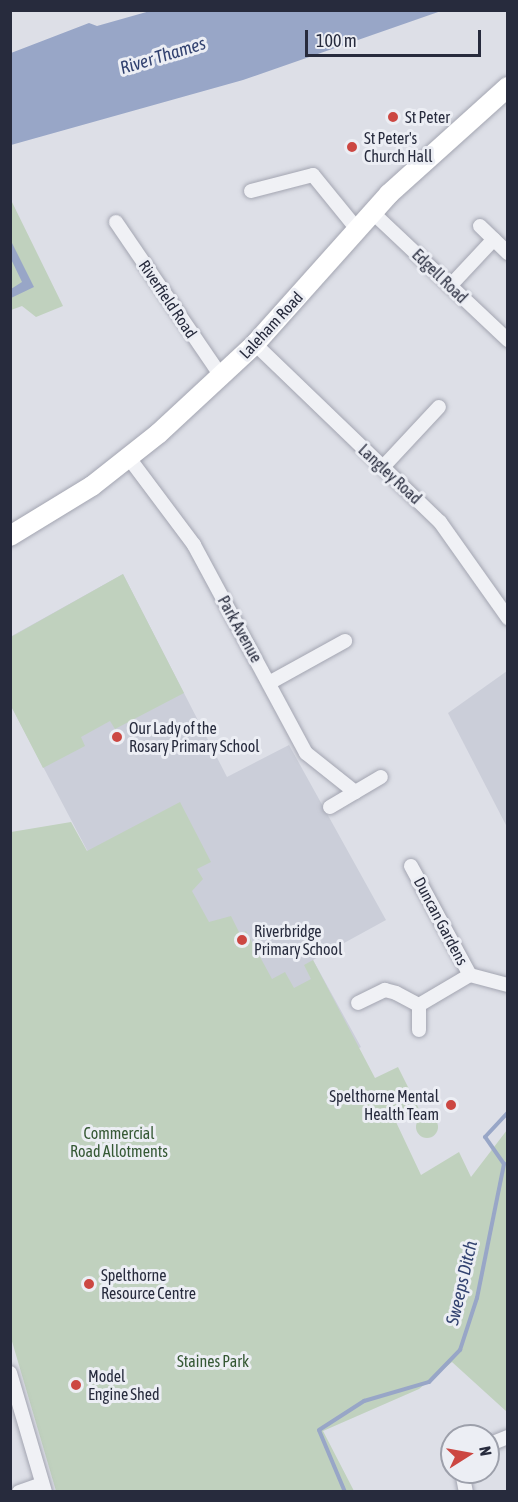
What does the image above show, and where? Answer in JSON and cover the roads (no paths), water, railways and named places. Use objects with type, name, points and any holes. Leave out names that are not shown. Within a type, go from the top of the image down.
[{"type":"main road","name":"Laleham Road","points":[[10,536],[52,514],[129,458],[221,376],[255,344],[356,228],[507,87]]},
{"type":"street","points":[[251,191],[313,175],[356,228]]},
{"type":"street","name":"Edgell Road","points":[[372,212],[507,340]]},
{"type":"street","name":"Riverfield Road","points":[[116,222],[221,376]]},
{"type":"street","points":[[480,226],[507,253]]},
{"type":"street","points":[[450,286],[494,239]]},
{"type":"street","name":"Langley Road","points":[[255,344],[440,522],[507,618]]},
{"type":"street","points":[[383,467],[439,407]]},
{"type":"street","name":"Park Avenue","points":[[129,458],[194,545],[306,753],[355,792]]},
{"type":"street","points":[[269,682],[345,641]]},
{"type":"street","points":[[330,807],[381,777]]},
{"type":"street","name":"Duncan Gardens","points":[[411,866],[470,975]]},
{"type":"street","name":"Duncan Gardens","points":[[418,1005],[470,975],[507,985]]},
{"type":"street","points":[[358,1003],[385,990],[418,1005],[419,1030]]},
{"type":"street","points":[[10,1373],[44,1488],[19,1491]]},
{"type":"water","name":"River Thames","points":[[150,11],[441,11],[243,80],[11,145],[11,53],[89,23],[97,26]]},
{"type":"water","points":[[10,239],[34,287],[11,298],[11,289],[22,282],[11,259]]},
{"type":"waterway","name":"Sweeps Ditch","points":[[345,1492],[319,1430],[364,1401],[429,1382],[460,1350],[477,1298],[504,1164],[485,1137],[508,1112]]},
{"type":"place","name":"St Peter","points":[[393,117]]},
{"type":"place","name":"St Peter's Church Hall","points":[[352,147]]},
{"type":"place","name":"Our Lady of the Rosary Primary School","points":[[117,737]]},
{"type":"place","name":"Riverbridge Primary School","points":[[242,940]]},
{"type":"place","name":"Spelthorne Mental Health Team","points":[[451,1105]]},
{"type":"place","name":"Spelthorne Resource Centre","points":[[89,1284]]},
{"type":"place","name":"Model Engine Shed","points":[[76,1385]]},
{"type":"park label","name":"Commercial Road Allotments","points":[[119,1142]]},
{"type":"park label","name":"Staines Park","points":[[213,1361]]}]
